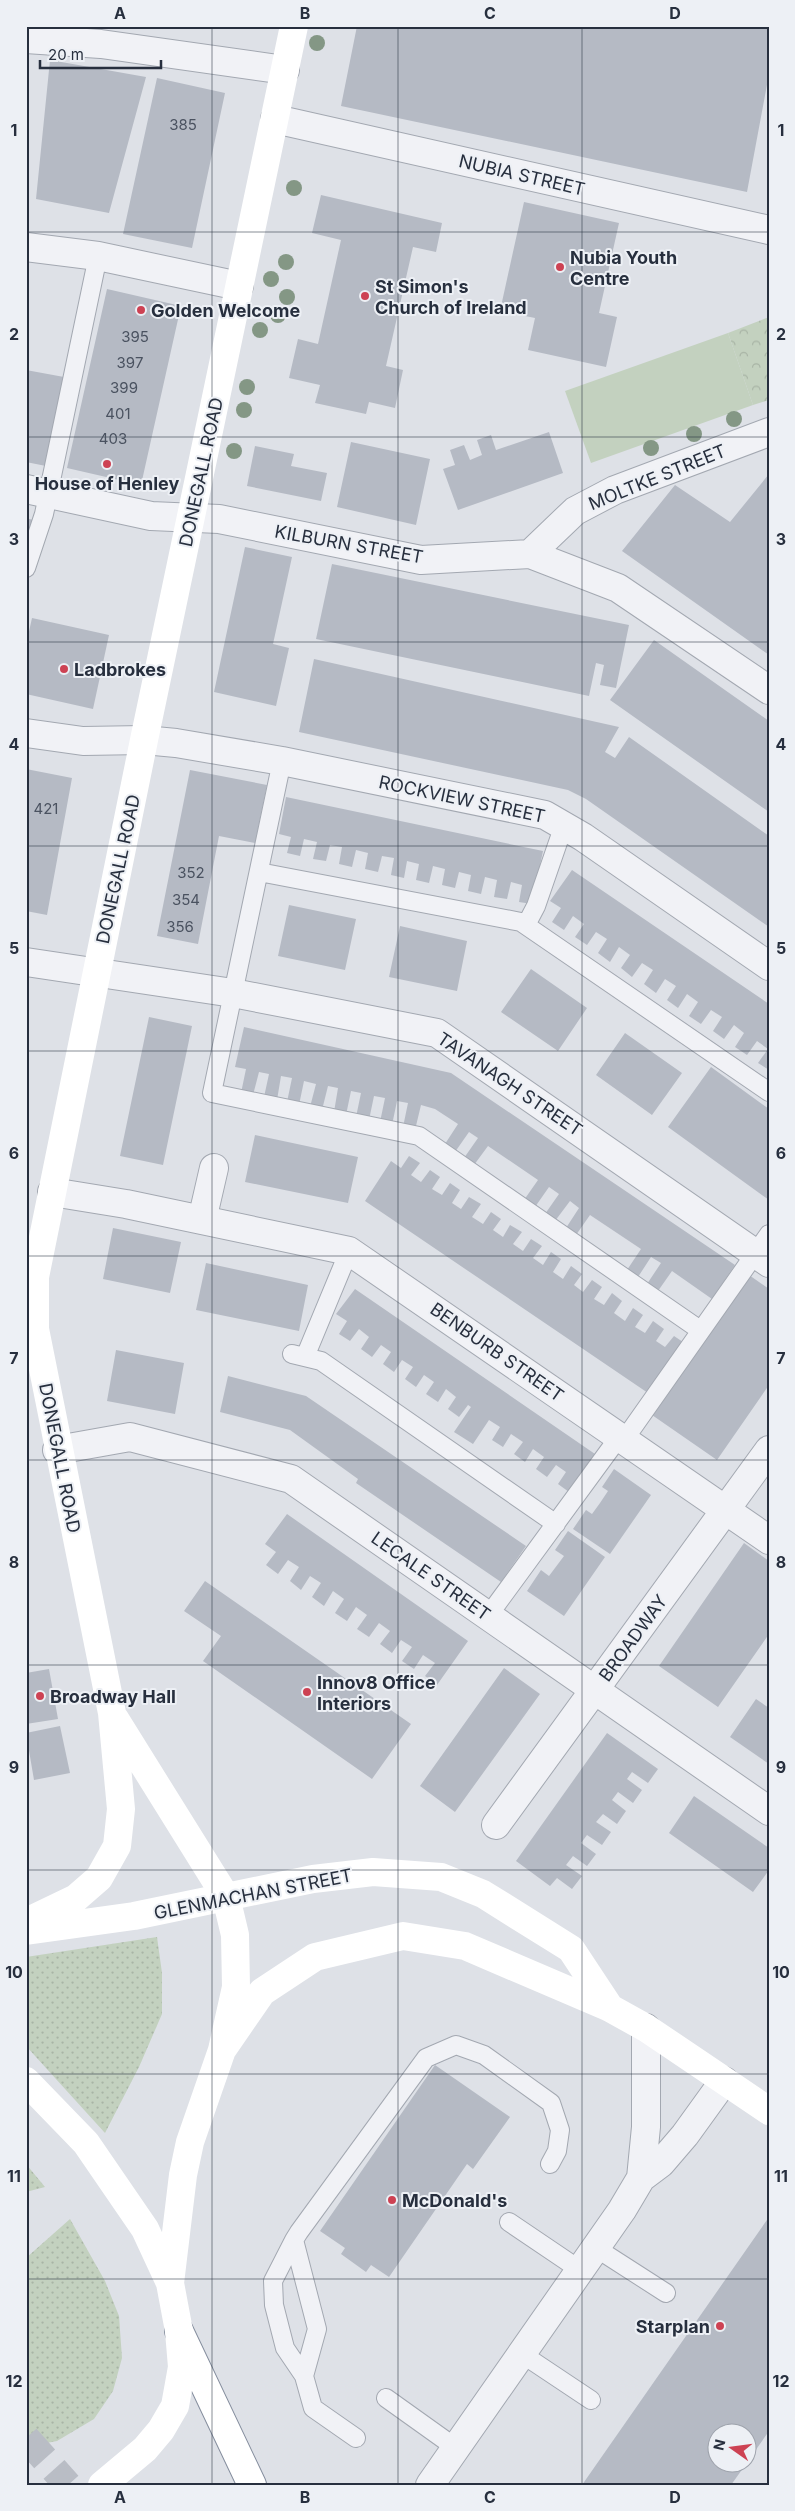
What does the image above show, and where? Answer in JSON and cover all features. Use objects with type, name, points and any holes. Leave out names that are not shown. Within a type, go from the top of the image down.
[{"type":"main road","name":"DONEGALL ROAD","points":[[26,1922],[76,1898],[99,1878],[117,1846],[121,1809],[112,1713],[57,1450],[35,1329],[30,1277],[52,1192],[144,740],[294,26]]},
{"type":"main road","name":"DONEGALL ROAD","points":[[112,1713],[226,1897],[235,1935],[236,1986],[222,2050]]},
{"type":"main road","name":"GLENMACHAN STREET","points":[[26,1931],[134,1916],[313,1879],[373,1872],[441,1877],[483,1894],[571,1949],[610,2008]]},
{"type":"main road","name":"GLENMACHAN STREET","points":[[222,2050],[262,1992],[315,1957],[403,1936],[466,1946],[610,2008],[646,2028],[769,2111]]},
{"type":"main road","points":[[170,2283],[183,2175],[190,2142],[222,2050]]},
{"type":"main road","points":[[26,2081],[86,2143],[145,2228],[170,2283],[179,2331],[182,2367],[175,2406],[161,2430],[145,2449],[102,2485]]},
{"type":"main road","points":[[179,2331],[252,2485]]},
{"type":"street","points":[[26,39],[101,44],[285,70]]},
{"type":"street","name":"NUBIA STREET","points":[[275,119],[769,230]]},
{"type":"street","points":[[26,247],[98,256],[239,286]]},
{"type":"street","name":"MOLTKE STREET","points":[[530,554],[575,511],[615,490],[769,432]]},
{"type":"street","name":"KILBURN STREET","points":[[37,492],[151,516],[219,519],[421,560],[530,554],[618,588],[769,690]]},
{"type":"street","name":"ROCKVIEW STREET","points":[[26,733],[83,741],[144,740],[282,761],[545,815],[564,825],[769,966]]},
{"type":"street","name":"TAVANAGH STREET","points":[[26,962],[97,971],[233,993],[437,1033],[764,1250]]},
{"type":"street","points":[[202,1220],[214,1168]]},
{"type":"street","name":"BENBURB STREET","points":[[52,1192],[126,1204],[350,1251],[769,1540]]},
{"type":"street","name":"LECALE STREET","points":[[57,1450],[130,1437],[291,1479],[769,1811]]},
{"type":"street","name":"BROADWAY","points":[[496,1825],[769,1450]]},
{"type":"street","points":[[641,2178],[646,2127],[646,2028]]},
{"type":"street","points":[[430,2485],[596,2248],[641,2178],[661,2163],[686,2135],[724,2081]]},
{"type":"lane","points":[[26,568],[44,514],[37,492],[98,256]]},
{"type":"lane","points":[[282,761],[212,1093],[419,1136],[700,1330]]},
{"type":"lane","points":[[526,925],[536,906],[564,825]]},
{"type":"lane","points":[[259,872],[521,922],[769,1092]]},
{"type":"lane","points":[[488,1616],[622,1438],[700,1330],[764,1250]]},
{"type":"lane","points":[[350,1251],[299,1355],[321,1361],[556,1524]]},
{"type":"lane","points":[[356,2438],[313,2408],[304,2376],[285,2348],[274,2305],[273,2281],[294,2240],[426,2058],[456,2044],[484,2055],[551,2103],[560,2130],[557,2151],[550,2164]]},
{"type":"lane","points":[[509,2222],[580,2270]]},
{"type":"lane","points":[[294,2240],[317,2329],[304,2376]]},
{"type":"lane","points":[[596,2248],[666,2293]]},
{"type":"lane","points":[[522,2354],[591,2400]]},
{"type":"lane","points":[[386,2398],[456,2448]]},
{"type":"green space","points":[[769,317],[769,400],[753,405],[728,333]]},
{"type":"green space","points":[[728,333],[753,405],[591,463],[565,391]]},
{"type":"green space","points":[[157,1937],[162,1973],[162,2014],[139,2067],[105,2133],[26,2046],[26,1957]]},
{"type":"green space","points":[[26,2164],[45,2187],[26,2192]]},
{"type":"green space","points":[[70,2219],[105,2281],[119,2316],[122,2358],[113,2391],[94,2419],[57,2441],[26,2447],[26,2258]]},
{"type":"building","points":[[357,26],[769,26],[769,74],[747,192],[341,106]]},
{"type":"building","points":[[50,60],[146,77],[109,213],[36,199]]},
{"type":"building","points":[[157,78],[225,93],[192,248],[123,234]]},
{"type":"building","name":"St Simon's Church of Ireland","points":[[321,195],[442,223],[436,252],[413,247],[386,366],[403,370],[395,408],[369,402],[366,414],[315,403],[320,385],[289,378],[298,339],[318,344],[341,240],[312,233]]},
{"type":"building","name":"Nubia Youth Centre","points":[[524,202],[619,223],[599,313],[617,317],[606,367],[528,350],[535,318],[500,311]]},
{"type":"building","points":[[107,289],[181,306],[141,485],[67,468]]},
{"type":"building","points":[[26,370],[64,377],[46,466],[26,462]]},
{"type":"building","points":[[549,432],[563,473],[458,510],[443,469],[455,465],[450,450],[464,445],[470,460],[482,455],[477,440],[491,435],[496,450]]},
{"type":"building","points":[[351,442],[430,459],[416,525],[337,507]]},
{"type":"building","points":[[255,446],[294,454],[291,466],[327,473],[321,501],[247,486]]},
{"type":"building","points":[[769,474],[769,655],[622,551],[675,485],[730,522]]},
{"type":"building","points":[[26,518],[33,520],[27,538],[26,538]]},
{"type":"building","points":[[245,547],[292,557],[273,644],[289,648],[276,706],[214,692]]},
{"type":"building","points":[[332,564],[629,625],[616,688],[600,685],[604,665],[596,663],[589,696],[316,639]]},
{"type":"building","name":"Ladbrokes","points":[[32,618],[109,635],[93,709],[26,694],[26,645]]},
{"type":"building","points":[[654,640],[769,721],[769,812],[610,700]]},
{"type":"building","points":[[314,659],[619,727],[605,752],[615,758],[629,737],[769,836],[769,927],[586,799],[568,790],[299,732]]},
{"type":"building","points":[[26,769],[72,778],[47,915],[26,911]]},
{"type":"building","points":[[190,770],[267,785],[255,843],[219,836],[198,944],[157,936]]},
{"type":"building","points":[[286,797],[543,851],[532,904],[519,902],[522,885],[511,882],[507,899],[494,897],[497,880],[485,877],[481,894],[468,891],[471,875],[459,872],[455,888],[442,885],[445,869],[433,866],[429,883],[416,880],[419,864],[407,861],[404,878],[391,875],[394,858],[382,856],[378,872],[365,869],[368,853],[356,850],[352,867],[339,864],[342,847],[330,845],[326,861],[313,859],[317,842],[304,839],[300,856],[287,853],[291,837],[279,834]]},
{"type":"building","points":[[572,870],[769,1004],[769,1070],[758,1063],[768,1049],[757,1041],[747,1055],[735,1047],[744,1033],[734,1025],[724,1039],[713,1031],[722,1017],[711,1010],[701,1024],[689,1016],[698,1002],[687,994],[678,1008],[667,1000],[676,986],[665,979],[656,993],[644,984],[653,970],[642,963],[632,977],[621,968],[630,955],[619,947],[610,962],[598,953],[607,939],[596,932],[587,945],[575,937],[584,924],[573,916],[564,930],[552,922],[561,908],[550,901]]},
{"type":"building","points":[[289,905],[356,919],[345,970],[278,956]]},
{"type":"building","points":[[400,926],[467,941],[457,991],[389,977]]},
{"type":"building","points":[[531,969],[587,1008],[558,1051],[501,1012]]},
{"type":"building","points":[[149,1017],[192,1026],[163,1165],[120,1156]]},
{"type":"building","points":[[244,1027],[451,1073],[735,1265],[712,1299],[672,1271],[658,1291],[647,1284],[661,1263],[651,1257],[638,1277],[627,1270],[641,1249],[590,1215],[576,1235],[566,1228],[579,1208],[570,1201],[555,1221],[545,1214],[559,1194],[549,1187],[535,1207],[524,1200],[538,1180],[488,1146],[474,1165],[464,1158],[478,1138],[469,1132],[455,1152],[445,1144],[458,1124],[435,1109],[421,1105],[415,1130],[403,1127],[408,1103],[397,1101],[392,1125],[380,1122],[385,1098],[374,1096],[369,1120],[356,1117],[361,1093],[351,1091],[346,1115],[334,1112],[338,1088],[328,1086],[322,1110],[310,1107],[316,1084],[304,1081],[299,1105],[287,1102],[292,1078],[281,1076],[277,1100],[264,1097],[269,1074],[259,1072],[253,1095],[241,1093],[246,1069],[235,1067]]},
{"type":"building","points":[[625,1033],[682,1073],[652,1115],[596,1075]]},
{"type":"building","points":[[711,1067],[769,1109],[769,1200],[668,1127]]},
{"type":"building","points":[[255,1135],[358,1157],[348,1203],[245,1182]]},
{"type":"building","points":[[409,1156],[420,1163],[411,1175],[421,1182],[430,1170],[440,1177],[432,1189],[442,1195],[450,1183],[460,1190],[452,1203],[461,1209],[469,1197],[481,1204],[472,1217],[483,1224],[491,1212],[501,1219],[493,1230],[503,1237],[510,1225],[522,1232],[513,1244],[523,1251],[531,1239],[542,1246],[533,1258],[543,1265],[551,1252],[561,1259],[553,1272],[563,1279],[571,1266],[582,1274],[574,1285],[583,1292],[592,1280],[602,1287],[594,1299],[604,1305],[612,1293],[622,1301],[614,1313],[625,1321],[633,1308],[643,1315],[635,1327],[645,1333],[653,1321],[664,1329],[656,1341],[665,1347],[674,1336],[683,1342],[648,1393],[365,1201],[391,1161],[401,1168]]},
{"type":"building","points":[[113,1228],[181,1242],[170,1293],[103,1279]]},
{"type":"building","points":[[206,1263],[308,1285],[299,1331],[196,1310]]},
{"type":"building","points":[[749,1275],[769,1289],[769,1385],[717,1460],[652,1415]]},
{"type":"building","points":[[355,1289],[595,1454],[569,1492],[558,1484],[566,1472],[556,1465],[547,1477],[536,1469],[544,1457],[533,1449],[525,1462],[514,1454],[523,1442],[511,1434],[503,1447],[492,1440],[500,1427],[489,1420],[473,1444],[454,1432],[471,1407],[468,1405],[459,1417],[448,1409],[456,1397],[446,1389],[438,1402],[426,1394],[434,1382],[424,1375],[416,1387],[405,1379],[413,1367],[402,1360],[394,1372],[383,1364],[391,1352],[381,1345],[372,1357],[361,1349],[369,1337],[359,1329],[350,1341],[339,1334],[347,1321],[336,1314]]},
{"type":"building","points":[[116,1350],[184,1363],[175,1414],[107,1401]]},
{"type":"building","points":[[228,1376],[306,1396],[526,1546],[501,1582],[356,1483],[358,1479],[290,1430],[220,1412]]},
{"type":"building","points":[[614,1469],[651,1495],[610,1554],[573,1529],[586,1510],[592,1514],[600,1503],[608,1491],[602,1487]]},
{"type":"building","points":[[287,1514],[468,1641],[437,1685],[425,1676],[435,1663],[423,1655],[414,1669],[402,1661],[412,1647],[401,1640],[392,1653],[380,1644],[390,1631],[379,1623],[369,1637],[357,1629],[367,1615],[356,1607],[347,1621],[335,1613],[344,1599],[333,1591],[324,1606],[312,1597],[321,1583],[310,1576],[301,1590],[290,1581],[299,1567],[288,1560],[278,1574],[266,1565],[276,1552],[265,1544]]},
{"type":"building","points":[[568,1531],[605,1557],[564,1616],[527,1591],[541,1570],[549,1576],[564,1556],[555,1550]]},
{"type":"building","points":[[744,1543],[769,1561],[769,1634],[718,1707],[659,1666]]},
{"type":"building","name":"Innov8 Office Interiors","points":[[205,1581],[411,1724],[372,1779],[203,1661],[221,1636],[184,1611]]},
{"type":"building","points":[[504,1668],[540,1694],[455,1812],[420,1786]]},
{"type":"building","name":"Broadway Hall","points":[[49,1669],[58,1719],[26,1724],[26,1673]]},
{"type":"building","points":[[756,1699],[769,1708],[769,1764],[730,1737]]},
{"type":"building","points":[[60,1726],[70,1773],[34,1780],[26,1733]]},
{"type":"building","points":[[607,1733],[658,1769],[648,1783],[632,1772],[627,1779],[642,1790],[633,1803],[618,1792],[612,1800],[626,1811],[617,1824],[603,1814],[596,1822],[611,1832],[602,1845],[587,1835],[581,1843],[596,1854],[587,1866],[573,1856],[566,1865],[582,1876],[572,1889],[557,1878],[550,1886],[516,1861]]},
{"type":"building","points":[[694,1796],[769,1848],[769,1870],[753,1892],[669,1833]]},
{"type":"building","name":"McDonald's","points":[[435,2065],[510,2117],[473,2169],[467,2164],[389,2277],[371,2265],[366,2272],[341,2254],[345,2248],[320,2231]]},
{"type":"building","points":[[769,2217],[769,2431],[758,2447],[758,2424],[708,2424],[708,2474],[739,2474],[731,2485],[582,2485]]},
{"type":"tunnel","points":[[26,2438],[68,2485]]},
{"type":"place","name":"Nubia Youth Centre","points":[[560,267]]},
{"type":"place","name":"St Simon's Church of Ireland","points":[[365,296]]},
{"type":"place","name":"Golden Welcome","points":[[141,310]]},
{"type":"place","name":"House of Henley","points":[[107,464]]},
{"type":"place","name":"Ladbrokes","points":[[64,669]]},
{"type":"place","name":"Innov8 Office Interiors","points":[[307,1692]]},
{"type":"place","name":"Broadway Hall","points":[[40,1696]]},
{"type":"place","name":"McDonald's","points":[[392,2200]]},
{"type":"place","name":"Starplan","points":[[720,2326]]}]
